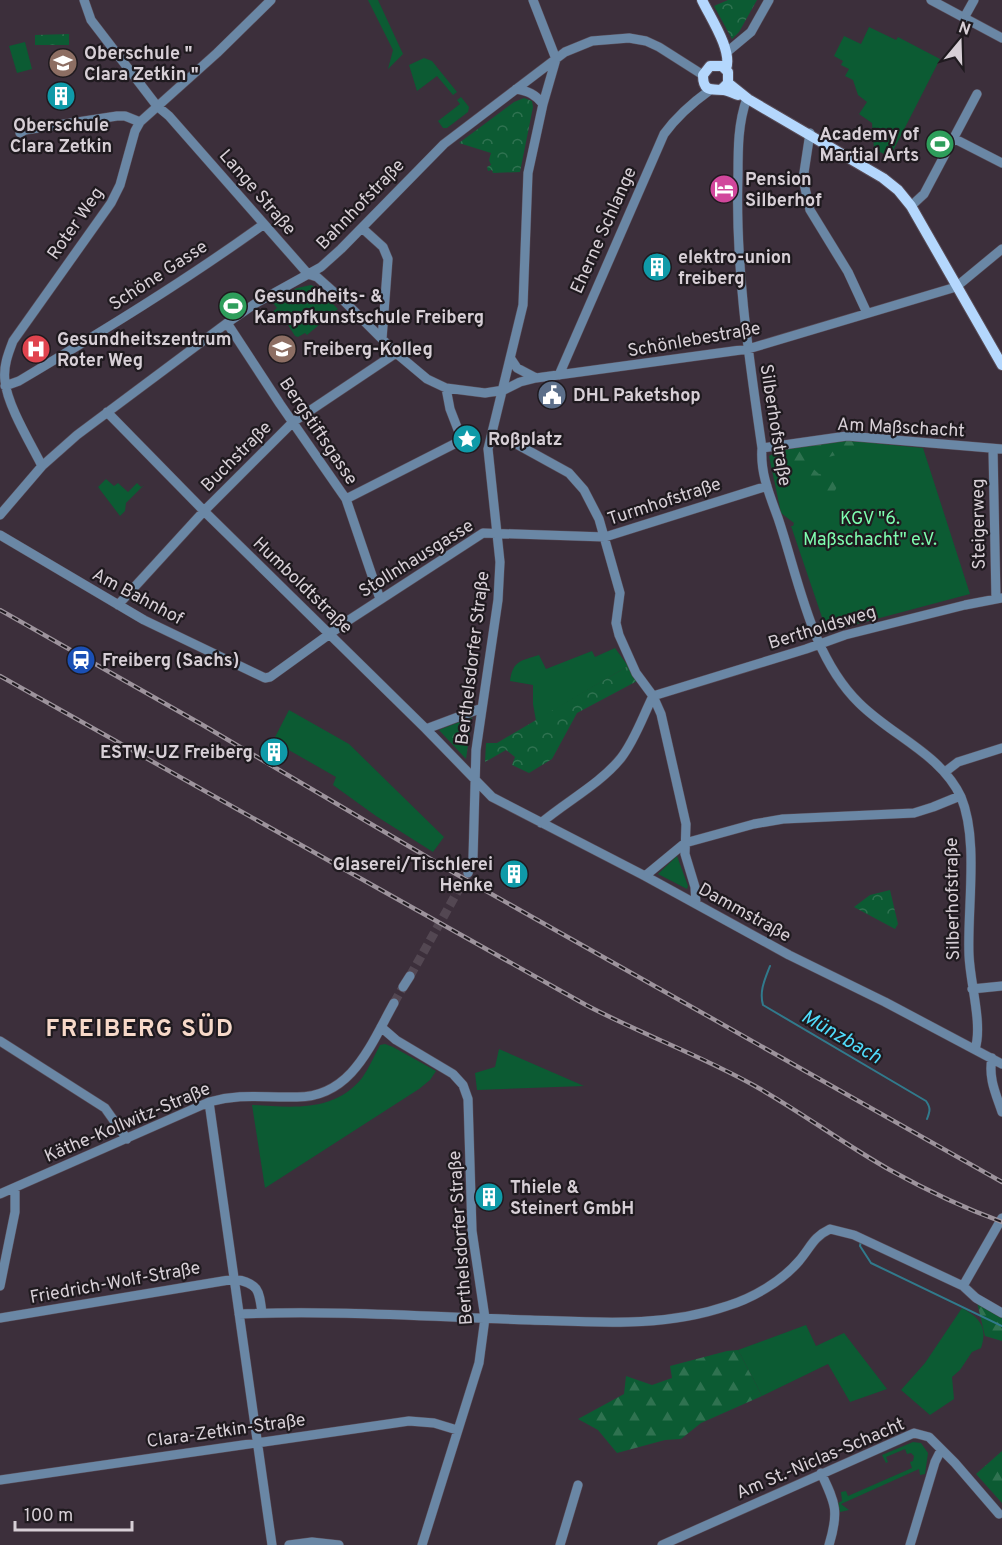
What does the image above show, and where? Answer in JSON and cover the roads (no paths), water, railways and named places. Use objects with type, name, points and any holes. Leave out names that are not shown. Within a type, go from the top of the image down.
[{"type":"main road","points":[[702,0],[727,52],[728,63],[706,79]]},
{"type":"main road","points":[[721,40],[722,67],[729,76],[725,86]]},
{"type":"main road","points":[[706,79],[725,86],[810,133],[884,178],[898,190],[910,206],[1002,365]]},
{"type":"street","name":"Lange Straße","points":[[84,0],[91,20],[157,106],[176,123],[308,274],[324,283],[396,353],[427,379],[446,388],[485,393],[504,390]]},
{"type":"street","name":"Roter Weg","points":[[42,466],[11,402],[6,386],[6,362],[14,341],[111,203],[119,188],[135,131],[140,122],[217,53],[271,0]]},
{"type":"street","points":[[533,0],[556,59]]},
{"type":"street","points":[[727,52],[752,32],[769,0]]},
{"type":"street","points":[[931,0],[1002,38]]},
{"type":"street","points":[[964,18],[974,0]]},
{"type":"street","name":"Bahnhofstraße","points":[[0,515],[42,466],[107,412],[256,303],[321,267],[362,228],[429,156],[565,52],[581,44],[603,39],[629,38],[646,41],[686,62],[706,79]]},
{"type":"street","name":"Berthelsdorfer Straße","points":[[468,873],[473,858],[476,754],[500,562],[488,450],[523,305],[528,173],[543,104],[556,59]]},
{"type":"street","name":"Eherne Schlange","points":[[559,375],[664,134],[689,106],[706,79]]},
{"type":"street","points":[[516,89],[530,92],[543,104]]},
{"type":"street","points":[[910,206],[924,194],[977,94]]},
{"type":"street","name":"Silberhofstraße","points":[[747,98],[739,124],[736,210],[748,349],[766,486],[821,644],[841,682],[858,703],[892,732],[928,756],[945,772],[960,796],[967,817],[970,845],[969,954],[972,990],[979,1026],[975,1049]]},
{"type":"street","points":[[20,133],[25,130],[117,116],[125,116],[140,122]]},
{"type":"street","points":[[810,133],[803,179],[810,210],[848,272],[867,313]]},
{"type":"street","points":[[955,139],[1002,163]]},
{"type":"street","name":"Schöne Gasse","points":[[6,386],[20,381],[136,310],[264,224]]},
{"type":"street","points":[[362,228],[383,247],[388,259],[382,339]]},
{"type":"street","points":[[956,287],[1002,249]]},
{"type":"street","name":"Schönlebestraße","points":[[504,390],[520,382],[536,378],[748,349],[956,287]]},
{"type":"street","name":"Bergstiftsgasse","points":[[227,323],[346,499],[380,599]]},
{"type":"street","name":"Buchstraße","points":[[118,606],[204,512],[293,422],[396,353]]},
{"type":"street","points":[[511,359],[517,368],[536,378]]},
{"type":"street","points":[[346,499],[462,440],[450,409],[446,388]]},
{"type":"street","name":"Humboldtstraße","points":[[107,412],[204,512],[426,729],[476,782]]},
{"type":"street","name":"Am Maßschacht","points":[[762,448],[847,436],[997,449]]},
{"type":"street","points":[[511,441],[561,467],[575,478],[596,512],[620,593],[616,623],[619,635],[636,673],[653,696],[661,714],[686,824],[685,854],[695,887],[696,904]]},
{"type":"street","name":"Steigerweg","points":[[997,449],[999,598]]},
{"type":"street","name":"Turmhofstraße","points":[[498,533],[605,537],[766,486]]},
{"type":"street","name":"Stollnhausgasse","points":[[265,678],[270,677],[380,599],[483,533],[498,533]]},
{"type":"street","name":"Am Bahnhof","points":[[0,535],[118,606],[265,678]]},
{"type":"street","name":"Bertholdsweg","points":[[653,696],[821,644],[845,634],[999,598]]},
{"type":"street","points":[[541,823],[583,792],[618,760],[625,751],[653,696]]},
{"type":"street","points":[[426,729],[482,708]]},
{"type":"street","points":[[945,772],[958,762],[1002,748]]},
{"type":"street","name":"Dammstraße","points":[[476,782],[492,797],[1002,1065]]},
{"type":"street","points":[[645,876],[685,843],[754,824],[783,819],[914,813],[960,796]]},
{"type":"street","points":[[404,987],[410,976]]},
{"type":"street","points":[[972,990],[1002,986]]},
{"type":"street","points":[[381,1027],[394,1003]]},
{"type":"street","name":"Berthelsdorfer Straße","points":[[381,1027],[396,1040],[453,1074],[462,1085],[468,1099],[472,1231],[485,1318],[479,1363],[422,1545]]},
{"type":"street","name":"Käthe-Kollwitz-Straße","points":[[0,1194],[209,1102],[230,1096],[245,1095],[313,1096],[333,1089],[353,1073],[381,1027]]},
{"type":"street","points":[[0,1041],[105,1108],[127,1139]]},
{"type":"street","points":[[992,1058],[991,1082],[1002,1112]]},
{"type":"street","points":[[209,1102],[272,1545]]},
{"type":"street","points":[[0,1286],[15,1212],[15,1189]]},
{"type":"street","points":[[963,1286],[1002,1218]]},
{"type":"street","points":[[240,1314],[485,1318],[616,1323],[663,1321],[696,1316],[730,1305],[769,1285],[786,1274],[799,1261],[818,1234],[830,1229],[854,1235],[963,1286],[976,1298],[1002,1313]]},
{"type":"street","points":[[235,1279],[246,1281],[257,1288],[262,1313]]},
{"type":"street","name":"Friedrich-Wolf-Straße","points":[[0,1318],[235,1279]]},
{"type":"street","name":"Clara-Zetkin-Straße","points":[[0,1480],[409,1421],[434,1423],[457,1430]]},
{"type":"street","name":"Am St.-Niclas-Schacht","points":[[662,1545],[914,1433],[929,1437],[999,1514]]},
{"type":"street","points":[[910,1545],[935,1462],[941,1450]]},
{"type":"street","points":[[821,1473],[834,1499],[836,1522],[830,1545]]},
{"type":"street","points":[[560,1545],[578,1485]]},
{"type":"street","points":[[289,1545],[312,1542],[339,1545]]},
{"type":"waterway","name":"Münzbach","points":[[770,966],[762,990],[763,1005],[926,1101],[930,1110],[927,1119]]},
{"type":"waterway","name":"Münzbach","points":[[861,1241],[860,1246],[871,1263],[1002,1326]]},
{"type":"tunnel","points":[[410,976],[468,873]]},
{"type":"tunnel","points":[[394,1003],[403,987]]},
{"type":"railway","points":[[0,610],[201,724],[456,874],[1002,1182]]},
{"type":"railway","points":[[0,676],[586,1005],[734,1075],[917,1185],[1002,1222]]},
{"type":"place","name":"Oberschule \" Clara Zetkin \"","points":[[63,63]]},
{"type":"place","name":"Oberschule Clara Zetkin","points":[[61,96]]},
{"type":"place","name":"Academy of Martial Arts","points":[[940,144]]},
{"type":"place","name":"Pension Silberhof","points":[[724,189]]},
{"type":"place","name":"elektro-union freiberg","points":[[657,267]]},
{"type":"place","name":"Gesundheits- & Kampfkunstschule Freiberg","points":[[233,306]]},
{"type":"place","name":"Gesundheitszentrum Roter Weg","points":[[36,349]]},
{"type":"place","name":"Freiberg-Kolleg","points":[[282,349]]},
{"type":"place","name":"DHL Paketshop","points":[[552,395]]},
{"type":"place","name":"Roßplatz","points":[[467,439]]},
{"type":"place","name":"Freiberg (Sachs)","points":[[81,660]]},
{"type":"place","name":"ESTW-UZ Freiberg","points":[[274,752]]},
{"type":"place","name":"Glaserei/Tischlerei Henke","points":[[514,874]]},
{"type":"place","name":"Thiele & Steinert GmbH","points":[[489,1197]]},
{"type":"district","name":"FREIBERG SÜD","points":[[140,1028]]},
{"type":"park label","name":"KGV \"6. Maßschacht\" e.V.","points":[[870,528]]}]
